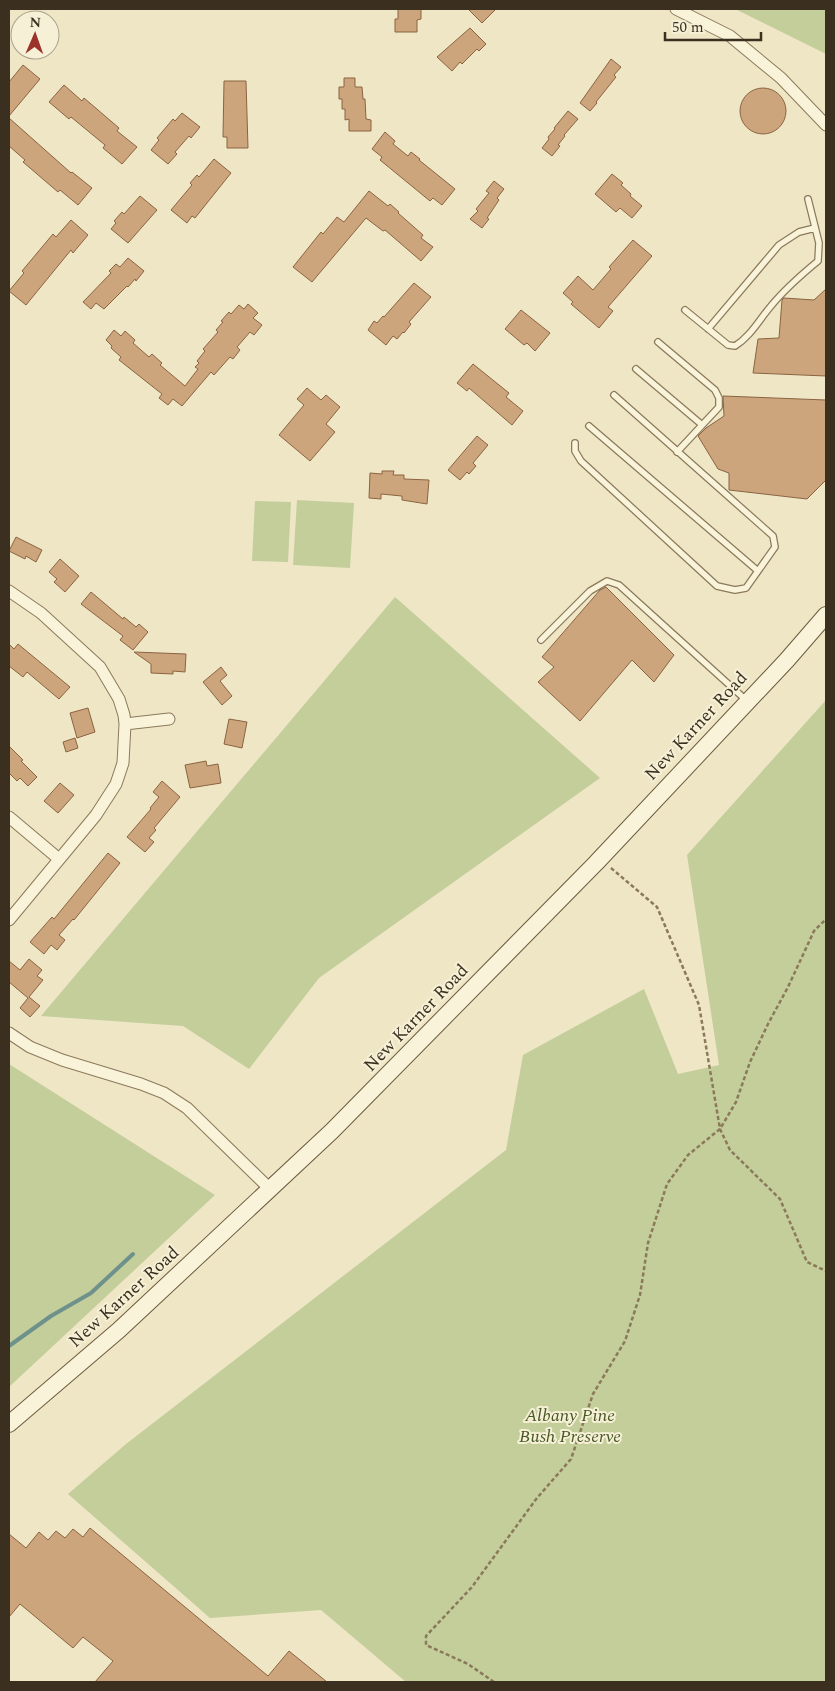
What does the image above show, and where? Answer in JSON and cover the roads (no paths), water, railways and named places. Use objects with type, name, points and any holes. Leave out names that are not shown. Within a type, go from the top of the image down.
[{"type":"main road","name":"New Karner Road","points":[[9,1424],[126,1324],[371,1093],[600,858],[826,615]]},
{"type":"street","points":[[676,9],[730,36],[781,78],[826,125]]},
{"type":"street","points":[[9,590],[41,613],[100,667],[119,699],[125,724],[123,763],[116,784],[96,815],[9,920]]},
{"type":"street","points":[[125,724],[169,719]]},
{"type":"street","points":[[9,817],[59,859]]},
{"type":"street","points":[[9,1033],[30,1047],[62,1060],[164,1093],[187,1108],[270,1189]]},
{"type":"lane","points":[[684,310],[728,345],[734,346],[744,341],[772,305],[798,278],[818,261],[819,243],[808,199]]},
{"type":"lane","points":[[708,329],[779,245],[799,232],[815,228]]},
{"type":"lane","points":[[658,342],[714,390],[719,398],[719,407],[701,424],[677,452]]},
{"type":"lane","points":[[636,369],[701,424]]},
{"type":"lane","points":[[575,443],[575,451],[582,461],[717,586],[734,590],[746,588],[776,547],[773,536],[614,395]]},
{"type":"lane","points":[[589,426],[758,571]]},
{"type":"lane","points":[[541,640],[590,590],[607,581],[619,585],[748,701]]},
{"type":"waterway","points":[[9,1346],[51,1316],[91,1293],[133,1254]]},
{"type":"park label","name":"Albany Pine Bush Preserve","points":[[570,1425]]}]
